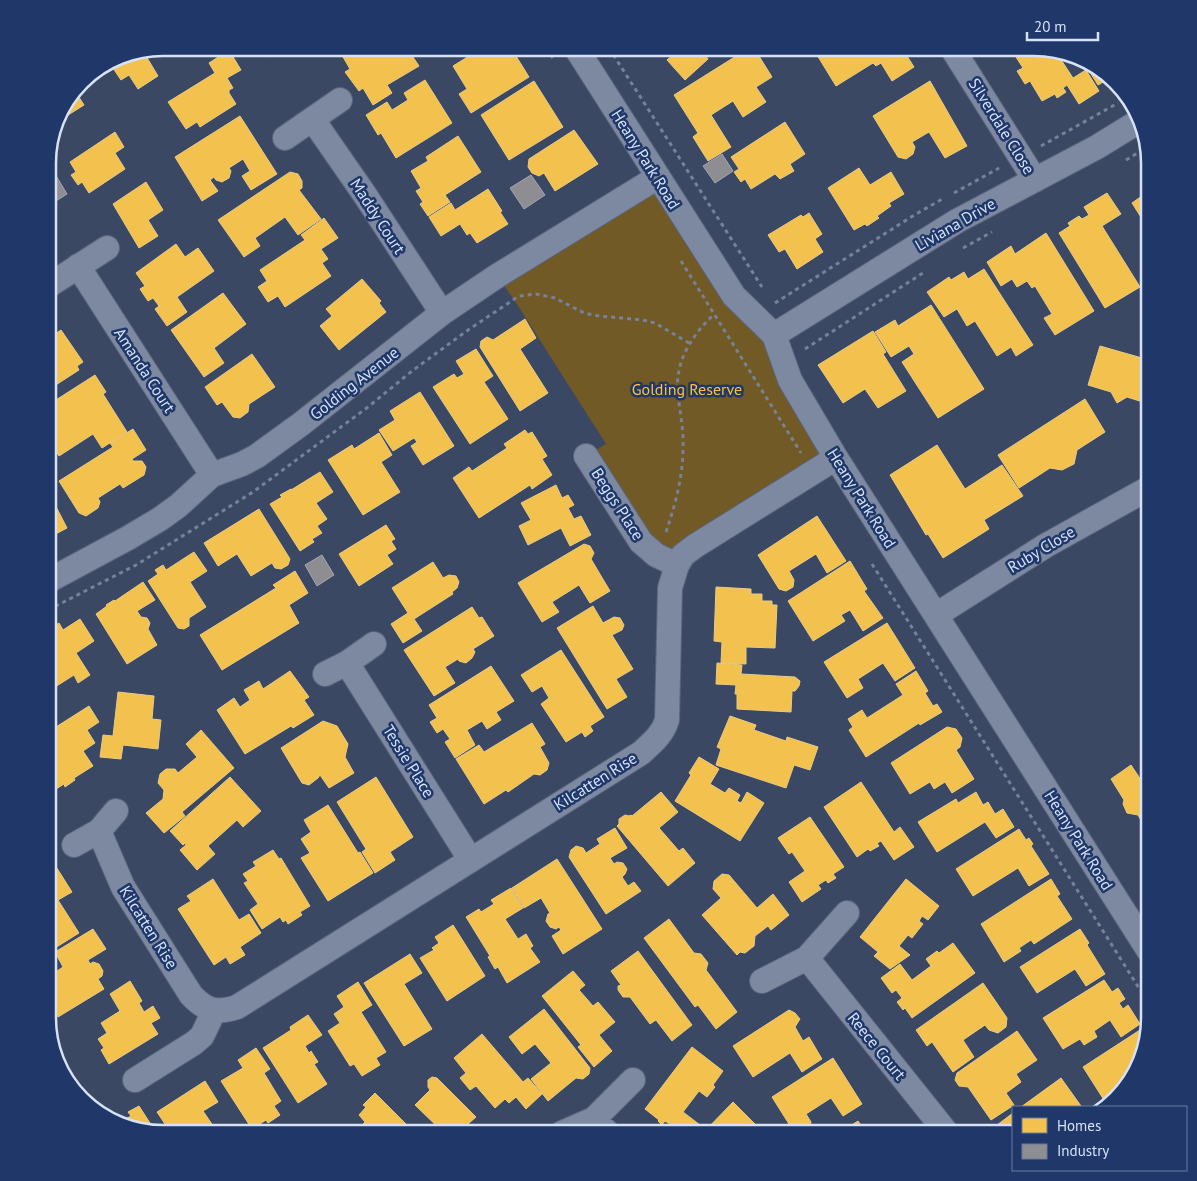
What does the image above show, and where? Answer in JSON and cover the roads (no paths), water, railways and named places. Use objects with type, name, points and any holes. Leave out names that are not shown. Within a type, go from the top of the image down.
[{"type":"street","name":"Heany Park Road","points":[[581,56],[734,296],[774,335],[790,380],[836,458],[1141,937]]},
{"type":"street","name":"Silverdale Close","points":[[957,56],[1035,180]]},
{"type":"street","points":[[285,138],[340,100]]},
{"type":"street","name":"Maddy Court","points":[[313,120],[442,313]]},
{"type":"street","name":"Liviana Drive","points":[[774,335],[949,226],[1098,147],[1134,125]]},
{"type":"street","name":"Golding Avenue","points":[[56,577],[120,543],[160,519],[178,506],[212,475],[242,464],[257,456],[301,424],[442,313],[497,276],[658,177]]},
{"type":"street","points":[[56,281],[107,248]]},
{"type":"street","name":"Amanda Court","points":[[78,266],[212,475]]},
{"type":"street","name":"Beggs Place","points":[[586,456],[641,542],[656,554],[677,565]]},
{"type":"street","name":"Kilcatten Rise","points":[[100,831],[123,887],[191,995],[205,1007],[214,1010],[226,1011],[237,1007],[641,753],[664,729],[668,709],[670,588],[677,565],[683,555],[836,458]]},
{"type":"street","name":"Ruby Close","points":[[936,615],[1045,546],[1141,493]]},
{"type":"street","points":[[325,674],[374,644]]},
{"type":"street","name":"Tessie Place","points":[[347,662],[470,859]]},
{"type":"street","points":[[74,845],[100,831],[116,811]]},
{"type":"street","points":[[762,981],[808,958],[846,913]]},
{"type":"street","name":"Reece Court","points":[[808,958],[940,1125]]},
{"type":"street","points":[[135,1080],[198,1040],[208,1027],[214,1010]]},
{"type":"street","points":[[602,1125],[633,1080]]},
{"type":"park label","name":"Golding Reserve","points":[[687,389]]}]
